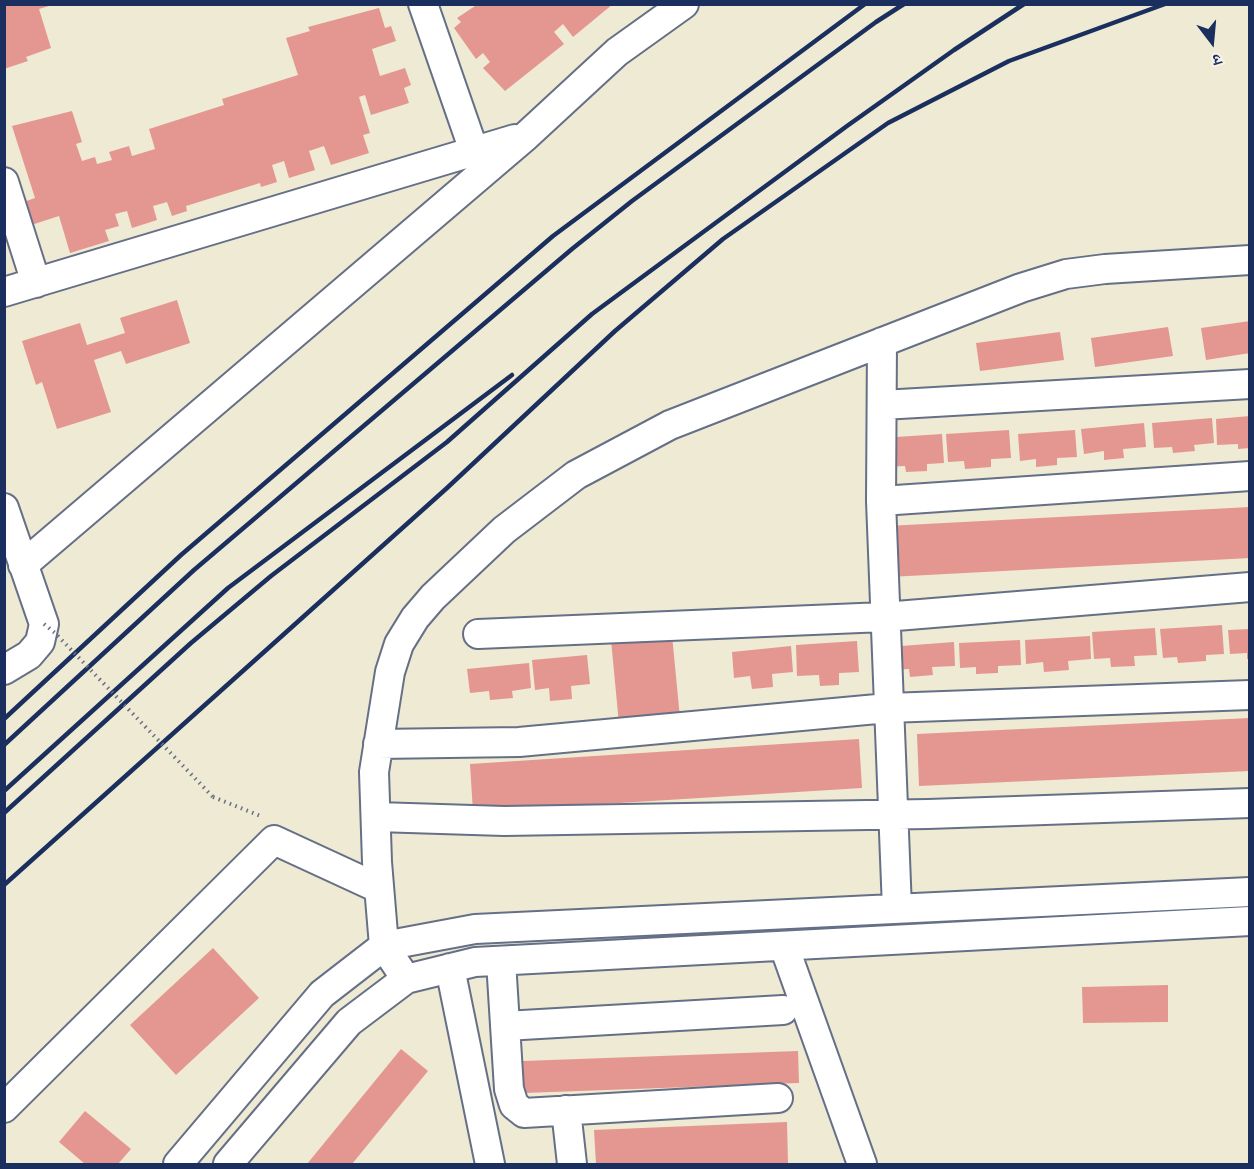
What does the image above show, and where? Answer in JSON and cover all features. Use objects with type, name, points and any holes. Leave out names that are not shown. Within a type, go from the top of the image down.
[{"type":"street","points":[[423,4],[474,151]]},
{"type":"street","points":[[24,565],[526,136],[617,52],[684,4]]},
{"type":"street","points":[[4,292],[526,136]]},
{"type":"street","points":[[4,182],[36,283]]},
{"type":"street","points":[[406,979],[384,946],[378,888],[374,772],[390,672],[399,644],[415,618],[433,597],[504,530],[576,475],[670,424],[1021,288],[1066,274],[1147,264],[1250,260]]},
{"type":"street","points":[[882,342],[881,501],[884,617],[897,909]]},
{"type":"street","points":[[882,405],[1250,384]]},
{"type":"street","points":[[881,501],[1250,476]]},
{"type":"street","points":[[4,670],[29,655],[40,642],[44,624],[6,520]]},
{"type":"street","points":[[478,634],[884,617],[1250,587]]},
{"type":"street","points":[[378,744],[519,742],[888,708],[1250,695]]},
{"type":"street","points":[[377,817],[504,821],[892,814],[1250,803]]},
{"type":"street","points":[[4,1108],[274,840],[378,888]]},
{"type":"street","points":[[178,1164],[322,994],[384,946],[475,929],[1250,892]]},
{"type":"street","points":[[228,1164],[349,1022],[406,979],[475,962],[1250,921]]},
{"type":"street","points":[[784,946],[862,1164]]},
{"type":"street","points":[[501,961],[509,1089],[514,1105],[524,1113],[778,1098]]},
{"type":"street","points":[[450,968],[490,1164]]},
{"type":"street","points":[[505,1026],[783,1010]]},
{"type":"street","points":[[566,1110],[572,1164]]},
{"type":"path","points":[[44,624],[56,633],[213,797]]},
{"type":"building","points":[[4,4],[52,5],[39,9],[51,48],[26,57],[28,61],[4,69]]},
{"type":"building","points":[[478,4],[613,4],[573,37],[563,24],[554,32],[564,44],[505,91],[483,68],[490,62],[483,53],[476,59],[454,28],[461,22],[457,18]]},
{"type":"building","points":[[379,8],[385,28],[391,26],[396,41],[372,49],[380,76],[405,68],[411,85],[404,88],[409,103],[371,115],[365,95],[359,97],[370,133],[363,135],[369,153],[331,165],[324,146],[309,151],[315,170],[289,178],[284,161],[272,165],[277,182],[261,187],[260,183],[186,206],[187,211],[172,216],[167,202],[153,206],[157,220],[132,228],[127,211],[115,214],[119,226],[105,230],[109,241],[70,253],[59,216],[22,228],[15,205],[35,198],[12,126],[72,111],[82,142],[76,144],[82,161],[95,157],[97,164],[112,160],[109,152],[129,146],[132,156],[155,149],[149,129],[224,105],[222,99],[298,75],[286,38],[310,31],[308,27]]},
{"type":"building","points":[[177,300],[190,343],[126,364],[121,351],[94,360],[111,412],[57,429],[42,382],[36,385],[22,341],[80,323],[87,345],[125,333],[120,318]]},
{"type":"building","points":[[1250,321],[1250,353],[1206,360],[1201,328]]},
{"type":"building","points":[[1168,327],[1173,356],[1095,367],[1091,338]]},
{"type":"building","points":[[1060,332],[1064,360],[980,371],[976,343]]},
{"type":"building","points":[[1250,416],[1250,448],[1238,449],[1238,444],[1217,445],[1216,419]]},
{"type":"building","points":[[1212,418],[1214,443],[1194,445],[1195,451],[1173,453],[1172,447],[1154,448],[1152,423]]},
{"type":"building","points":[[1144,423],[1146,447],[1123,449],[1124,458],[1104,460],[1104,451],[1084,454],[1081,429]]},
{"type":"building","points":[[1009,430],[1011,458],[991,459],[991,467],[965,469],[964,461],[948,462],[946,434]]},
{"type":"building","points":[[1075,430],[1077,457],[1057,458],[1057,465],[1036,467],[1036,459],[1020,461],[1018,434]]},
{"type":"building","points":[[942,434],[944,463],[927,464],[927,471],[906,472],[905,466],[883,467],[881,438]]},
{"type":"building","points":[[1250,507],[1250,558],[889,577],[887,526]]},
{"type":"building","points":[[1222,625],[1224,654],[1206,655],[1206,661],[1178,663],[1177,657],[1163,658],[1160,629]]},
{"type":"building","points":[[1155,628],[1157,655],[1134,656],[1135,666],[1111,667],[1110,658],[1094,659],[1092,632]]},
{"type":"building","points":[[1250,629],[1250,659],[1247,659],[1247,653],[1230,654],[1228,630]]},
{"type":"building","points":[[672,635],[680,718],[619,724],[611,640]]},
{"type":"building","points":[[1090,636],[1091,659],[1068,661],[1069,670],[1044,672],[1043,662],[1026,664],[1025,640]]},
{"type":"building","points":[[1020,640],[1021,665],[998,666],[998,673],[976,674],[976,667],[960,668],[959,643]]},
{"type":"building","points":[[857,641],[859,672],[839,673],[839,685],[820,686],[819,675],[797,676],[796,645]]},
{"type":"building","points":[[954,642],[955,666],[932,667],[933,675],[910,677],[909,669],[889,670],[888,647]]},
{"type":"building","points":[[791,646],[793,672],[772,674],[773,687],[752,689],[750,676],[734,678],[732,652]]},
{"type":"building","points":[[587,655],[590,684],[571,686],[572,699],[550,701],[549,688],[535,690],[532,660]]},
{"type":"building","points":[[529,663],[531,688],[512,691],[513,698],[490,700],[489,691],[470,693],[467,669]]},
{"type":"building","points":[[1250,718],[1250,771],[919,786],[917,734]]},
{"type":"building","points":[[859,739],[862,788],[473,812],[470,764]]},
{"type":"building","points":[[213,948],[259,998],[176,1075],[130,1025]]},
{"type":"building","points":[[1168,985],[1168,1022],[1083,1023],[1082,987]]},
{"type":"building","points":[[401,1049],[428,1071],[352,1164],[307,1164]]},
{"type":"building","points":[[798,1051],[799,1083],[524,1093],[523,1061]]},
{"type":"building","points":[[85,1111],[131,1149],[118,1164],[85,1164],[59,1142]]},
{"type":"building","points":[[787,1122],[788,1164],[596,1164],[594,1130]]},
{"type":"railway","points":[[4,719],[181,555],[553,236],[865,4]]},
{"type":"railway","points":[[4,745],[194,570],[572,249],[632,201],[876,22],[904,4]]},
{"type":"railway","points":[[4,813],[191,643],[271,576],[447,442],[592,314],[847,126],[954,50],[1024,4]]},
{"type":"railway","points":[[4,885],[447,488],[615,331],[723,239],[888,123],[1009,61],[1165,4]]},
{"type":"railway","points":[[4,791],[228,588],[512,375]]}]
